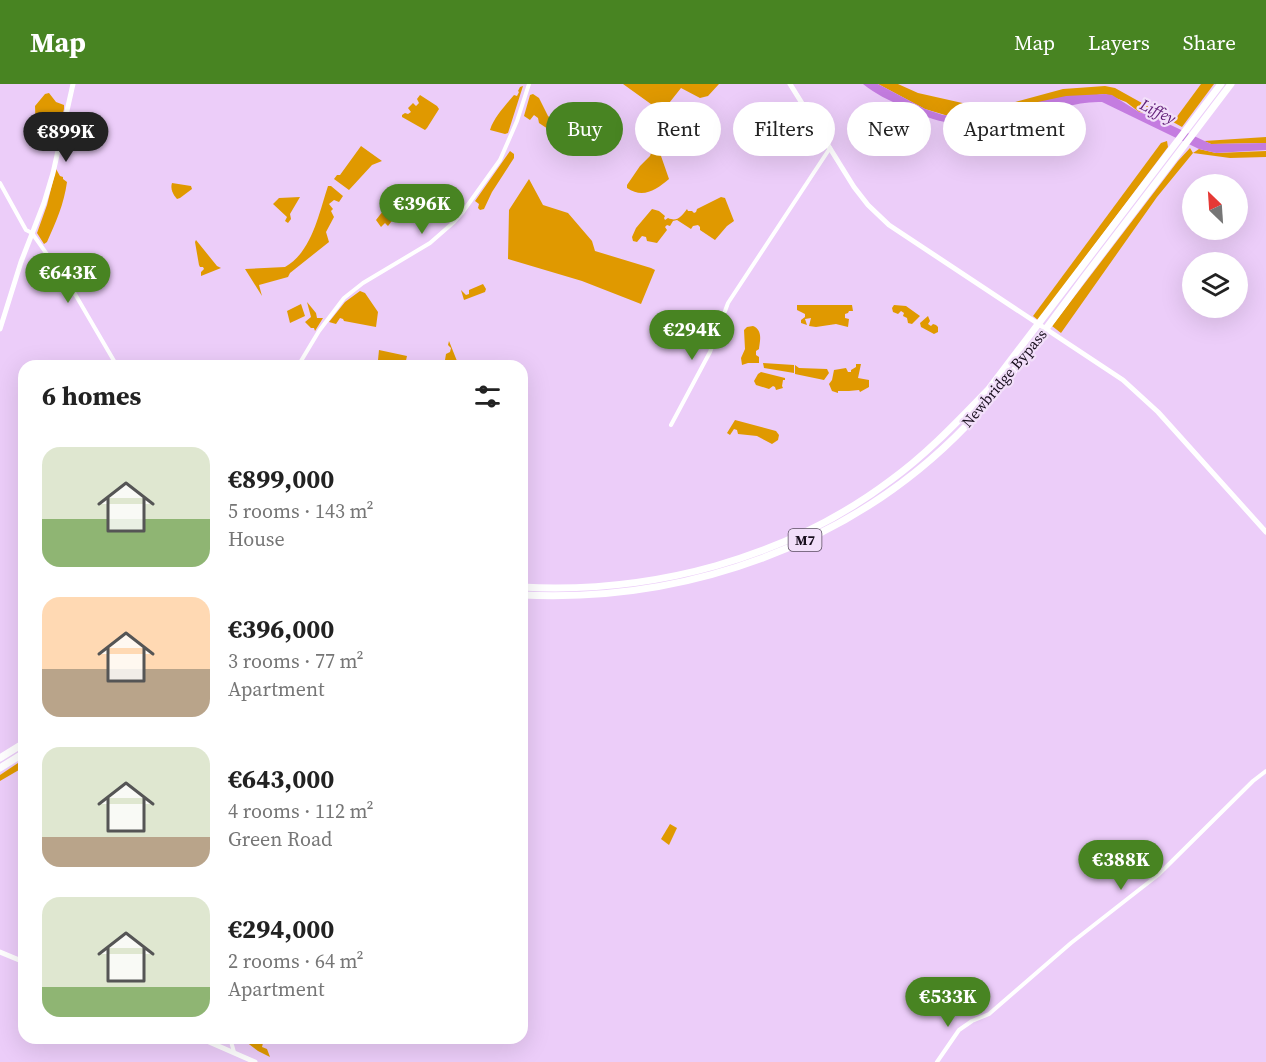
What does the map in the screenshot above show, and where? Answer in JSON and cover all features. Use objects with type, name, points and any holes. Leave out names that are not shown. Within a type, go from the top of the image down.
[{"type":"highway","name":"Newbridge Bypass","points":[[1070,290],[1221,84]]},
{"type":"highway","name":"Newbridge Bypass","points":[[528,595],[586,596],[658,588],[732,569],[795,545],[831,527],[896,486],[925,464],[966,426],[994,395],[1022,353],[1070,290],[1231,84]]},
{"type":"highway","name":"Newbridge Bypass","points":[[528,587],[607,586],[659,580],[749,556],[793,538],[860,501],[918,459],[947,434],[1022,353]]},
{"type":"highway","points":[[0,758],[18,746]]},
{"type":"highway","points":[[0,768],[18,757]]},
{"type":"main road","points":[[0,329],[53,173],[73,84]]},
{"type":"main road","points":[[790,84],[801,102]]},
{"type":"main road","points":[[835,156],[868,205],[890,225],[1123,381],[1158,412],[1266,532]]},
{"type":"main road","points":[[0,952],[18,960]]},
{"type":"main road","points":[[215,1044],[255,1062]]},
{"type":"street","points":[[302,360],[344,298],[363,283],[430,243],[462,213],[500,160],[517,121],[529,84]]},
{"type":"street","points":[[671,425],[710,352],[728,303],[825,156]]},
{"type":"street","points":[[0,183],[26,230],[32,233],[75,294],[114,360]]},
{"type":"street","points":[[937,1062],[959,1030],[989,1014],[1071,943],[1158,875],[1266,771]]},
{"type":"street","points":[[232,1044],[234,1052]]},
{"type":"shaded area","points":[[623,84],[719,84],[708,96],[700,98],[681,88],[670,102],[648,102]]},
{"type":"shaded area","points":[[863,84],[878,84],[912,102],[893,102]]},
{"type":"shaded area","points":[[878,84],[898,84],[918,93],[958,102],[943,102],[943,114],[931,111],[931,102],[912,102]]},
{"type":"shaded area","points":[[1201,84],[1214,84],[1182,127],[1173,122]]},
{"type":"shaded area","points":[[523,86],[508,133],[490,130],[500,112],[514,95],[517,96],[520,87]]},
{"type":"shaded area","points":[[1105,86],[1115,88],[1167,117],[1167,123],[1139,112],[1126,102],[1105,94],[1041,102],[1015,102],[1063,89]]},
{"type":"shaded area","points":[[49,93],[56,102],[64,105],[55,145],[39,136],[36,125],[35,106],[45,94]]},
{"type":"shaded area","points":[[533,94],[539,98],[546,112],[546,128],[539,123],[538,118],[534,115],[530,120],[524,116],[530,95]]},
{"type":"shaded area","points":[[420,95],[439,109],[425,130],[402,117],[405,113],[411,112],[408,108],[413,103],[416,106],[419,103],[417,99]]},
{"type":"shaded area","points":[[1112,95],[1139,112],[1211,144],[1266,143],[1266,150],[1216,153],[1199,149],[1102,102],[1038,102],[1066,96]]},
{"type":"shaded area","points":[[931,111],[943,115],[943,121],[931,118]]},
{"type":"shaded area","points":[[1266,137],[1266,143],[1211,144],[1204,141]]},
{"type":"shaded area","points":[[1167,141],[1168,147],[1038,320],[1033,316],[1161,143]]},
{"type":"shaded area","points":[[361,146],[382,161],[372,165],[349,190],[334,179],[340,175]]},
{"type":"shaded area","points":[[1190,148],[1193,153],[1157,197],[1061,333],[1052,326]]},
{"type":"shaded area","points":[[1199,149],[1216,153],[1266,151],[1266,157],[1230,158],[1193,153]]},
{"type":"shaded area","points":[[510,151],[514,154],[514,158],[484,209],[480,210],[479,204],[475,201]]},
{"type":"shaded area","points":[[650,156],[661,156],[669,179],[649,192],[633,191],[627,188],[627,185]]},
{"type":"shaded area","points":[[56,169],[67,182],[59,213],[47,242],[44,244],[37,233]]},
{"type":"shaded area","points":[[529,179],[543,205],[568,213],[592,241],[595,251],[655,270],[641,304],[582,281],[508,259],[509,210]]},
{"type":"shaded area","points":[[172,183],[191,186],[192,189],[177,199],[172,191]]},
{"type":"shaded area","points":[[328,186],[343,196],[339,202],[334,200],[329,204],[333,209],[331,211],[334,217],[326,232],[329,242],[288,277],[259,285],[262,296],[245,269],[285,267],[302,252],[318,220]]},
{"type":"shaded area","points":[[300,197],[290,214],[291,219],[288,223],[285,221],[287,217],[273,204],[279,198]]},
{"type":"shaded area","points":[[721,197],[725,198],[734,221],[715,240],[700,230],[698,225],[691,229],[677,220],[665,227],[667,230],[657,243],[647,241],[646,237],[642,236],[637,242],[633,241],[632,237],[636,228],[652,209],[665,216],[665,220],[676,219],[687,209],[694,213],[697,209]]},
{"type":"shaded area","points":[[393,198],[404,205],[388,226],[385,223],[381,227],[376,220]]},
{"type":"shaded area","points":[[196,240],[221,268],[201,276],[204,269],[199,265]]},
{"type":"shaded area","points":[[483,284],[485,292],[464,300],[461,290],[466,295],[469,294],[469,290]]},
{"type":"shaded area","points":[[360,291],[365,293],[378,312],[376,327],[344,321],[340,318],[336,324],[329,322],[345,302]]},
{"type":"shaded area","points":[[307,302],[316,313],[317,318],[323,318],[315,331],[305,322],[311,317]]},
{"type":"shaded area","points":[[301,304],[305,316],[290,323],[287,311]]},
{"type":"shaded area","points":[[797,305],[852,305],[853,311],[845,314],[845,318],[849,319],[848,327],[836,324],[816,327],[809,326],[811,318],[805,319],[807,325],[801,323],[805,314],[797,310]]},
{"type":"shaded area","points":[[894,305],[906,306],[920,316],[912,324],[908,323],[907,318],[903,316],[904,313],[893,312]]},
{"type":"shaded area","points":[[928,316],[930,321],[928,324],[938,327],[938,332],[934,334],[921,327],[920,323]]},
{"type":"shaded area","points":[[753,326],[758,330],[760,336],[759,349],[756,351],[759,363],[742,365],[741,358],[745,349],[744,330]]},
{"type":"shaded area","points":[[449,341],[457,360],[445,360],[451,348],[448,345]]},
{"type":"shaded area","points":[[379,350],[407,356],[406,360],[378,360]]},
{"type":"shaded area","points":[[763,363],[794,365],[794,373],[764,368]]},
{"type":"shaded area","points":[[856,364],[861,364],[858,378],[869,380],[869,387],[860,392],[859,390],[838,391],[838,393],[832,391],[829,384],[834,370],[846,368],[848,372],[851,372]]},
{"type":"shaded area","points":[[795,365],[799,368],[827,369],[829,373],[824,380],[795,374]]},
{"type":"shaded area","points":[[761,372],[785,378],[783,388],[776,390],[773,386],[769,389],[756,385],[754,381]]},
{"type":"shaded area","points":[[735,420],[776,431],[779,435],[778,440],[772,444],[757,436],[738,434],[734,429],[730,435],[727,433]]},
{"type":"shaded area","points":[[18,763],[18,770],[0,781],[0,775]]},
{"type":"shaded area","points":[[670,824],[677,828],[669,845],[661,839]]},
{"type":"shaded area","points":[[249,1044],[263,1044],[262,1047],[267,1049],[270,1057]]},
{"type":"water label","name":"Liffey","points":[[1158,111]]}]
